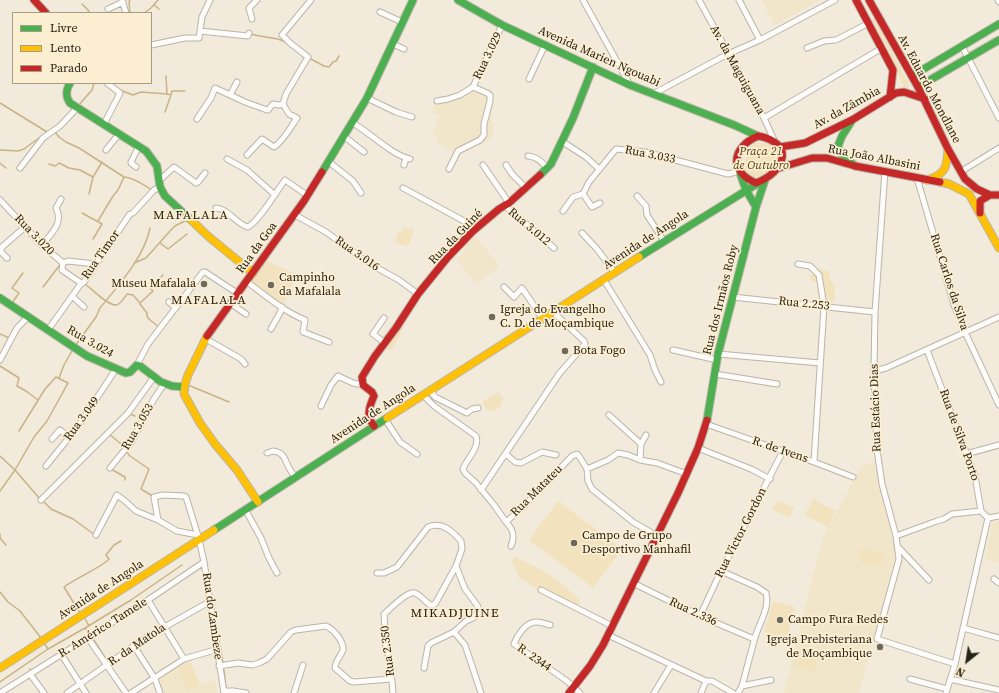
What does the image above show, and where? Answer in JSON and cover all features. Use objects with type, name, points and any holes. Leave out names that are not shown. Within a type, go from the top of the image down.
[{"type":"street","points":[[34,0],[45,12]]},
{"type":"street","points":[[152,45],[185,38],[199,38],[202,17],[210,0]]},
{"type":"street","points":[[252,19],[249,8],[256,0]]},
{"type":"street","points":[[247,155],[262,139],[274,147],[276,146],[296,121],[297,118],[289,114],[283,104],[286,94],[308,57],[282,36],[311,0]]},
{"type":"street","name":"Rua da Goa","points":[[184,388],[188,375],[206,338],[237,293],[295,215],[345,137],[367,98],[413,0]]},
{"type":"street","name":"Avenida Marien Ngouabi","points":[[458,0],[502,25],[630,85],[734,125],[758,136]]},
{"type":"street","points":[[467,0],[471,8]]},
{"type":"street","points":[[583,0],[630,85]]},
{"type":"street","name":"Av. da Maguiguana","points":[[699,0],[764,118],[774,140]]},
{"type":"street","points":[[739,0],[760,40]]},
{"type":"street","points":[[653,94],[728,54],[760,40],[834,0]]},
{"type":"street","name":"Av. Eduardo Mondlane","points":[[856,0],[893,70],[890,96]]},
{"type":"street","name":"Av. Eduardo Mondlane","points":[[869,0],[925,99],[948,149],[962,171],[965,179],[972,186],[990,195]]},
{"type":"street","points":[[108,9],[123,1],[126,12]]},
{"type":"street","points":[[380,12],[402,22]]},
{"type":"street","points":[[807,48],[824,41],[836,40],[869,23]]},
{"type":"street","points":[[912,76],[999,24]]},
{"type":"street","name":"Rua 3.029","points":[[473,87],[502,25]]},
{"type":"street","points":[[200,31],[248,36],[250,34]]},
{"type":"street","points":[[918,86],[999,40]]},
{"type":"street","points":[[393,44],[404,49]]},
{"type":"street","points":[[529,79],[545,45]]},
{"type":"street","points":[[962,46],[999,118]]},
{"type":"street","points":[[764,118],[882,48]]},
{"type":"street","name":"Rua da Guiné","points":[[363,385],[362,377],[366,368],[418,294],[448,257],[473,231],[526,188],[551,164],[563,142],[592,67]]},
{"type":"street","points":[[230,95],[237,82]]},
{"type":"street","points":[[70,84],[66,97],[70,103],[139,146],[150,155],[157,166],[160,187],[166,196],[198,228],[253,273]]},
{"type":"street","points":[[104,124],[120,93],[108,84]]},
{"type":"street","points":[[437,101],[448,100],[473,87],[487,92],[490,96],[484,124],[484,135],[480,140],[458,151],[449,169]]},
{"type":"street","points":[[197,119],[211,98],[215,88],[266,110],[273,104],[279,106],[283,104]]},
{"type":"street","name":"Av. da Zâmbia","points":[[780,147],[805,143],[852,120],[896,93],[904,92],[925,99]]},
{"type":"street","points":[[367,98],[396,112],[412,116]]},
{"type":"street","points":[[20,168],[43,138],[60,126],[77,108]]},
{"type":"street","points":[[852,120],[838,139],[838,149],[842,156],[855,166]]},
{"type":"street","points":[[353,123],[372,135],[383,145],[408,159],[404,165]]},
{"type":"street","points":[[734,125],[742,135],[744,142]]},
{"type":"street","points":[[106,150],[120,134]]},
{"type":"street","points":[[740,171],[751,182],[756,183],[763,181],[779,168],[783,157],[780,147],[774,140],[763,136],[758,136],[750,138],[744,142],[738,151],[737,162],[746,190],[756,207]]},
{"type":"street","points":[[345,137],[364,152]]},
{"type":"street","points":[[563,142],[586,157],[599,169]]},
{"type":"street","points":[[136,167],[131,164],[131,162],[139,146]]},
{"type":"street","points":[[962,171],[999,148]]},
{"type":"street","name":"Rua 3.033","points":[[583,194],[589,182],[616,149],[645,152],[728,174],[740,171]]},
{"type":"street","points":[[927,180],[942,175],[946,169],[948,149]]},
{"type":"street","points":[[528,156],[535,157],[548,168]]},
{"type":"street","name":"Rua João Albasini","points":[[779,168],[812,158],[827,158],[855,166],[949,184],[963,190],[972,198],[980,213]]},
{"type":"street","points":[[227,159],[247,170],[275,195]]},
{"type":"street","points":[[329,162],[353,181],[361,193]]},
{"type":"street","name":"Rua 3.012","points":[[483,165],[507,204],[554,248]]},
{"type":"street","points":[[506,165],[512,174],[526,188]]},
{"type":"street","points":[[160,180],[174,167],[196,183],[205,173]]},
{"type":"street","name":"Rua Estácio Dias","points":[[885,171],[875,312],[874,370],[878,450],[881,477],[892,528],[896,536],[899,559],[877,639],[955,664]]},
{"type":"street","name":"Rua Carlos da Silva","points":[[917,178],[954,305],[999,405]]},
{"type":"street","points":[[216,208],[225,211],[240,224],[248,227],[253,223],[285,180],[308,196]]},
{"type":"street","name":"Avenida de Angola","points":[[0,668],[198,537],[258,502],[430,390],[664,241],[763,181]]},
{"type":"street","name":"Rua dos Irmãos Roby","points":[[571,690],[590,666],[608,635],[688,474],[698,448],[705,426],[718,357],[732,297],[763,181]]},
{"type":"street","name":"Rua Timor","points":[[48,330],[81,283],[84,282],[130,214],[133,213],[154,190],[160,187]]},
{"type":"street","points":[[403,188],[464,221],[473,231]]},
{"type":"street","points":[[563,211],[573,197],[583,194],[592,208],[600,203]]},
{"type":"street","points":[[999,195],[990,195],[982,198],[978,205],[980,213],[999,248]]},
{"type":"street","points":[[637,196],[646,206],[647,214],[664,241]]},
{"type":"street","points":[[42,245],[57,227],[59,214],[56,208],[60,199]]},
{"type":"street","name":"Rua 3.020","points":[[0,200],[42,245],[63,263],[68,261],[95,264]]},
{"type":"street","name":"Rua 3.016","points":[[295,215],[326,232],[370,264],[398,280],[418,294]]},
{"type":"street","points":[[7,258],[0,252],[2,247],[25,227]]},
{"type":"street","points":[[582,233],[597,249],[615,273]]},
{"type":"street","points":[[63,263],[62,270],[81,283]]},
{"type":"street","points":[[798,264],[810,266],[819,275],[824,306],[814,462]]},
{"type":"street","points":[[188,403],[154,377],[147,369],[137,365],[148,344],[203,272],[237,293]]},
{"type":"street","points":[[604,280],[650,355],[661,382]]},
{"type":"street","points":[[246,281],[294,316],[304,320],[303,332],[329,342]]},
{"type":"street","points":[[504,287],[514,297],[522,288],[543,319]]},
{"type":"street","points":[[72,296],[84,307]]},
{"type":"street","name":"Rua 2.253","points":[[732,297],[875,312]]},
{"type":"street","name":"Rua 3.024","points":[[0,298],[87,356],[128,373],[137,365]]},
{"type":"street","points":[[169,302],[176,308]]},
{"type":"street","points":[[230,303],[246,314]]},
{"type":"street","points":[[271,329],[282,307]]},
{"type":"street","points":[[481,490],[559,374],[585,344],[584,341],[553,312]]},
{"type":"street","points":[[0,360],[17,328],[28,317]]},
{"type":"street","points":[[874,370],[886,368],[999,317]]},
{"type":"street","points":[[384,318],[373,334],[385,343]]},
{"type":"street","points":[[206,338],[241,359],[245,364]]},
{"type":"street","points":[[674,350],[718,357],[820,363]]},
{"type":"street","name":"Rua de Silva Porto","points":[[927,350],[975,476],[981,512]]},
{"type":"street","name":"Rua 3.049","points":[[46,466],[91,408],[116,369]]},
{"type":"street","points":[[715,374],[778,384]]},
{"type":"street","points":[[321,406],[338,376],[353,383],[363,385],[372,392],[374,396],[368,409],[371,422],[374,426]]},
{"type":"street","points":[[41,500],[128,413],[154,377]]},
{"type":"street","points":[[166,385],[184,388],[184,394],[188,403],[214,444],[237,470],[258,502]]},
{"type":"street","name":"Rua 3.053","points":[[110,468],[132,441],[154,399],[166,385]]},
{"type":"street","points":[[430,390],[435,396],[467,413],[478,408]]},
{"type":"street","name":"Rua Matateu","points":[[423,395],[434,406],[476,436],[478,440],[475,449],[463,469],[506,522],[523,507],[572,456],[577,454],[587,469]]},
{"type":"street","points":[[609,415],[641,444]]},
{"type":"street","points":[[385,419],[400,442],[417,454]]},
{"type":"street","name":"R. de Ivens","points":[[705,426],[783,451],[853,477]]},
{"type":"street","points":[[52,439],[60,430],[69,437]]},
{"type":"street","points":[[640,460],[641,444],[646,435]]},
{"type":"street","points":[[966,454],[999,445]]},
{"type":"street","points":[[698,448],[751,469],[770,479]]},
{"type":"street","points":[[267,453],[273,451],[283,455],[290,471],[295,477]]},
{"type":"street","name":"Rua Victor Gordon","points":[[700,616],[721,571],[770,479],[783,451]]},
{"type":"street","points":[[506,454],[515,462],[521,463],[542,452],[556,455]]},
{"type":"street","points":[[657,536],[633,522],[592,489],[588,482],[587,469],[608,460],[618,453],[640,460],[657,463],[688,474]]},
{"type":"street","name":"Rua do Zambeze","points":[[158,520],[154,497],[163,494],[184,496],[187,499],[204,562],[224,692]]},
{"type":"street","points":[[96,535],[117,496],[125,501],[136,512],[158,520],[178,531],[198,537]]},
{"type":"street","points":[[245,510],[261,538],[268,558],[277,573]]},
{"type":"street","points":[[896,536],[944,519],[954,513],[981,512],[988,518]]},
{"type":"street","points":[[988,518],[999,516]]},
{"type":"street","points":[[910,679],[947,691],[955,664],[988,518]]},
{"type":"street","points":[[506,522],[510,526],[514,535],[511,546]]},
{"type":"street","points":[[377,574],[384,573],[397,567],[428,528],[434,525],[441,525],[462,541],[462,549],[456,566],[465,589],[479,610],[478,615],[466,621],[454,632],[430,643],[424,668]]},
{"type":"street","points":[[898,547],[929,580]]},
{"type":"street","name":"R. Américo Tamele","points":[[0,692],[148,600],[204,562]]},
{"type":"street","name":"Rua 2.350","points":[[393,693],[390,660],[386,648],[384,615],[406,596],[414,593],[430,605],[435,604],[456,566]]},
{"type":"street","points":[[721,571],[757,587],[766,593],[768,600],[761,624],[754,639],[742,686],[738,693]]},
{"type":"street","points":[[994,579],[999,583]]},
{"type":"street","name":"Rua 2.336","points":[[633,583],[700,616],[754,639]]},
{"type":"street","points":[[541,590],[612,626]]},
{"type":"street","points":[[148,600],[184,659]]},
{"type":"street","name":"R. da Matola","points":[[67,693],[165,626],[209,602]]},
{"type":"street","name":"R. 2344","points":[[550,625],[536,622],[531,623],[526,626],[514,644],[568,681],[571,690]]},
{"type":"street","points":[[219,666],[238,663],[252,665],[259,663],[267,659],[291,632],[323,626],[329,628],[338,637],[343,649],[335,664],[335,668],[350,681],[391,679]]},
{"type":"street","points":[[963,628],[999,638]]},
{"type":"street","points":[[454,632],[465,645],[481,693]]},
{"type":"street","points":[[608,635],[706,681],[712,681],[733,693]]},
{"type":"street","points":[[88,638],[126,693]]},
{"type":"street","points":[[134,646],[155,679],[160,693]]},
{"type":"street","points":[[131,693],[184,659],[218,649]]},
{"type":"street","points":[[61,654],[86,693]]},
{"type":"street","points":[[654,693],[671,665]]},
{"type":"street","points":[[294,693],[303,666]]},
{"type":"street","points":[[30,674],[44,693]]},
{"type":"street","points":[[950,679],[999,690]]},
{"type":"street","points":[[742,686],[771,680]]},
{"type":"street","points":[[701,693],[706,681]]},
{"type":"street","points":[[571,690],[580,693]]},
{"type":"street","points":[[224,692],[246,693]]},
{"type":"shaded area","points":[[762,0],[820,0],[775,25]]},
{"type":"shaded area","points":[[471,88],[490,97],[494,135],[488,141],[456,155],[438,143],[437,138],[432,135],[440,115],[432,112],[435,105]]},
{"type":"shaded area","points":[[475,237],[498,263],[499,267],[477,284],[456,259],[466,249],[465,245]]},
{"type":"shaded area","points":[[874,462],[896,554],[859,693],[784,693],[821,542],[861,466]]},
{"type":"shaded area","points":[[999,521],[999,563],[985,559],[992,523]]},
{"type":"shaded area","points":[[189,657],[200,684],[215,680],[217,693],[164,693],[158,677]]},
{"type":"green space","points":[[874,18],[910,86],[908,88],[904,87],[872,21]]},
{"type":"green space","name":"Praça 21 de Outubro","points":[[754,143],[768,144],[773,147],[776,150],[778,158],[772,171],[756,180],[742,171],[746,156]]},
{"type":"green space","points":[[404,227],[410,229],[412,227],[414,228],[409,245],[408,244],[407,246],[395,242],[399,231],[402,232]]},
{"type":"green space","name":"Campinho da Mafalala","points":[[265,260],[297,275],[281,308],[266,301],[252,291],[253,289],[248,284]]},
{"type":"green space","points":[[820,269],[830,272],[830,280],[835,286],[834,302],[825,302],[822,281],[812,282],[810,276]]},
{"type":"green space","points":[[400,315],[407,319],[400,333],[401,337],[399,337],[393,349],[388,350],[381,346],[381,340]]},
{"type":"green space","points":[[498,392],[504,399],[501,403],[502,405],[492,411],[487,410],[482,402]]},
{"type":"green space","points":[[813,499],[836,511],[828,527],[805,515]]},
{"type":"green space","name":"Campo de Grupo Desportivo Manhafil","points":[[558,501],[622,549],[593,588],[529,540]]},
{"type":"green space","points":[[777,501],[794,507],[789,517],[772,510]]},
{"type":"green space","points":[[862,548],[884,553],[881,567],[859,562]]},
{"type":"green space","points":[[514,557],[541,570],[566,587],[580,601],[575,608],[562,605],[519,577],[512,561]]},
{"type":"green space","name":"Campo Fura Redes","points":[[773,601],[795,607],[787,639],[764,632]]},
{"type":"green space","points":[[800,655],[817,659],[814,672],[796,667]]},
{"type":"green space","points":[[191,663],[199,686],[187,690],[179,667]]},
{"type":"waterway","points":[[130,0],[130,12]]},
{"type":"waterway","points":[[145,12],[158,0]]},
{"type":"waterway","points":[[82,4],[89,11],[88,12]]},
{"type":"waterway","points":[[154,5],[159,9]]},
{"type":"waterway","points":[[251,34],[286,42]]},
{"type":"waterway","points":[[309,58],[329,67],[339,56]]},
{"type":"waterway","points":[[120,90],[133,95],[141,92],[167,94],[166,76]]},
{"type":"waterway","points":[[78,106],[92,90],[94,84]]},
{"type":"waterway","points":[[171,94],[172,91],[185,91]]},
{"type":"waterway","points":[[165,112],[171,95],[167,94]]},
{"type":"waterway","points":[[0,103],[47,132]]},
{"type":"waterway","points":[[0,150],[18,151],[24,149],[50,130]]},
{"type":"waterway","points":[[55,132],[66,142],[79,148],[124,177],[135,180],[152,190]]},
{"type":"waterway","points":[[49,164],[55,166],[59,163],[69,168],[80,170],[93,177],[102,162]]},
{"type":"waterway","points":[[0,163],[6,168]]},
{"type":"waterway","points":[[89,194],[93,177]]},
{"type":"waterway","points":[[98,221],[118,190],[124,177]]},
{"type":"waterway","points":[[82,213],[102,224],[93,239]]},
{"type":"waterway","points":[[134,263],[146,258],[175,226],[187,220]]},
{"type":"waterway","points":[[75,346],[96,317],[100,308],[137,260],[143,249],[150,228]]},
{"type":"waterway","points":[[160,243],[168,249],[187,234]]},
{"type":"waterway","points":[[43,287],[59,266]]},
{"type":"waterway","points":[[12,303],[19,293],[12,288],[23,273]]},
{"type":"waterway","points":[[85,284],[113,305],[119,304],[127,294],[133,295],[140,303],[153,291],[150,288],[163,275]]},
{"type":"waterway","points":[[140,304],[147,313],[149,319],[160,328]]},
{"type":"waterway","points":[[0,334],[9,338]]},
{"type":"waterway","points":[[59,378],[73,349]]},
{"type":"waterway","points":[[0,366],[19,378],[17,386],[38,400]]},
{"type":"waterway","points":[[19,431],[45,389],[56,377],[68,383],[47,421],[34,437],[15,470],[40,499]]},
{"type":"waterway","points":[[188,385],[229,402]]},
{"type":"waterway","points":[[130,414],[135,416]]},
{"type":"waterway","points":[[109,434],[126,448]]},
{"type":"waterway","points":[[126,451],[130,456],[149,469],[141,489],[154,497]]},
{"type":"waterway","points":[[0,456],[15,470],[0,491]]},
{"type":"waterway","points":[[111,469],[125,477],[125,480]]},
{"type":"waterway","points":[[43,501],[51,509],[73,519],[95,535]]},
{"type":"waterway","points":[[0,534],[0,538],[6,545]]},
{"type":"waterway","points":[[80,613],[64,587],[107,561],[109,559],[106,555],[114,545],[121,541]]},
{"type":"waterway","points":[[0,682],[48,649],[131,600],[182,565]]},
{"type":"waterway","points":[[0,592],[8,602],[20,611],[41,638]]},
{"type":"waterway","points":[[84,617],[89,626]]},
{"type":"waterway","points":[[85,628],[90,634]]},
{"type":"waterway","points":[[92,637],[118,678]]},
{"type":"waterway","points":[[219,641],[223,663]]},
{"type":"waterway","points":[[44,643],[48,649]]},
{"type":"waterway","points":[[30,669],[47,693]]},
{"type":"waterway","points":[[224,670],[226,688]]},
{"type":"traffic: fast","points":[[322,172],[367,98],[413,0]]},
{"type":"traffic: fast","points":[[458,0],[502,25],[630,85],[734,125],[758,136]]},
{"type":"traffic: fast","points":[[912,76],[999,24]]},
{"type":"traffic: fast","points":[[918,87],[999,40]]},
{"type":"traffic: fast","points":[[540,175],[551,164],[573,118],[593,67]]},
{"type":"traffic: fast","points":[[70,84],[67,98],[70,103],[146,151],[157,166],[160,187],[165,196],[191,220]]},
{"type":"traffic: fast","points":[[851,122],[842,136],[838,146],[842,155],[855,166]]},
{"type":"traffic: fast","points":[[740,173],[746,190],[756,207]]},
{"type":"traffic: fast","points":[[707,420],[718,354],[756,207],[765,180]]},
{"type":"traffic: fast","points":[[639,257],[760,182]]},
{"type":"traffic: fast","points":[[0,298],[87,356],[126,373],[130,372],[137,365],[161,382],[172,386],[184,387]]},
{"type":"traffic: fast","points":[[214,530],[387,418]]},
{"type":"traffic: slow","points":[[927,180],[942,172],[946,165],[948,149]]},
{"type":"traffic: slow","points":[[940,182],[949,184],[969,194],[999,248]]},
{"type":"traffic: slow","points":[[191,220],[209,237],[253,273]]},
{"type":"traffic: slow","points":[[387,418],[639,257]]},
{"type":"traffic: slow","points":[[207,336],[188,375],[184,394],[200,423],[215,444],[237,470],[258,502]]},
{"type":"traffic: slow","points":[[0,668],[214,530]]},
{"type":"traffic: jam","points":[[34,0],[45,12]]},
{"type":"traffic: jam","points":[[856,0],[893,70],[890,97]]},
{"type":"traffic: jam","points":[[869,0],[918,87],[948,149],[965,179],[977,189],[990,195],[999,195]]},
{"type":"traffic: jam","points":[[780,147],[805,143],[852,120],[896,93],[904,92],[925,99]]},
{"type":"traffic: jam","points":[[758,136],[770,140],[778,145],[782,151],[782,158],[774,172],[756,183],[747,178],[741,172],[737,166],[737,159],[743,146],[758,136]]},
{"type":"traffic: jam","points":[[779,168],[812,158],[827,158],[855,166],[940,182]]},
{"type":"traffic: jam","points":[[207,336],[304,201],[322,172]]},
{"type":"traffic: jam","points":[[374,426],[369,415],[374,396],[372,392],[363,385],[362,377],[375,356],[396,328],[418,294],[448,257],[473,231],[499,209],[509,203],[540,175]]},
{"type":"traffic: jam","points":[[980,213],[980,201],[990,195]]},
{"type":"traffic: jam","points":[[569,693],[590,666],[603,645],[678,493],[698,448],[707,420]]},
{"type":"place","name":"Museu Mafalala","points":[[204,284]]},
{"type":"place","name":"Campinho da Mafalala","points":[[271,285]]},
{"type":"place","name":"Igreja do Evangelho C. D. de Moçambique","points":[[492,317]]},
{"type":"place","name":"Bota Fogo","points":[[565,351]]},
{"type":"place","name":"Campo de Grupo Desportivo Manhafil","points":[[574,543]]},
{"type":"place","name":"Campo Fura Redes","points":[[780,620]]},
{"type":"place","name":"Igreja Prebisteriana de Moçambique","points":[[880,647]]},
{"type":"district","name":"MAFALALA","points":[[191,216]]},
{"type":"district","name":"MAFALALA","points":[[209,301]]},
{"type":"district","name":"MIKADJUINE","points":[[455,614]]}]
